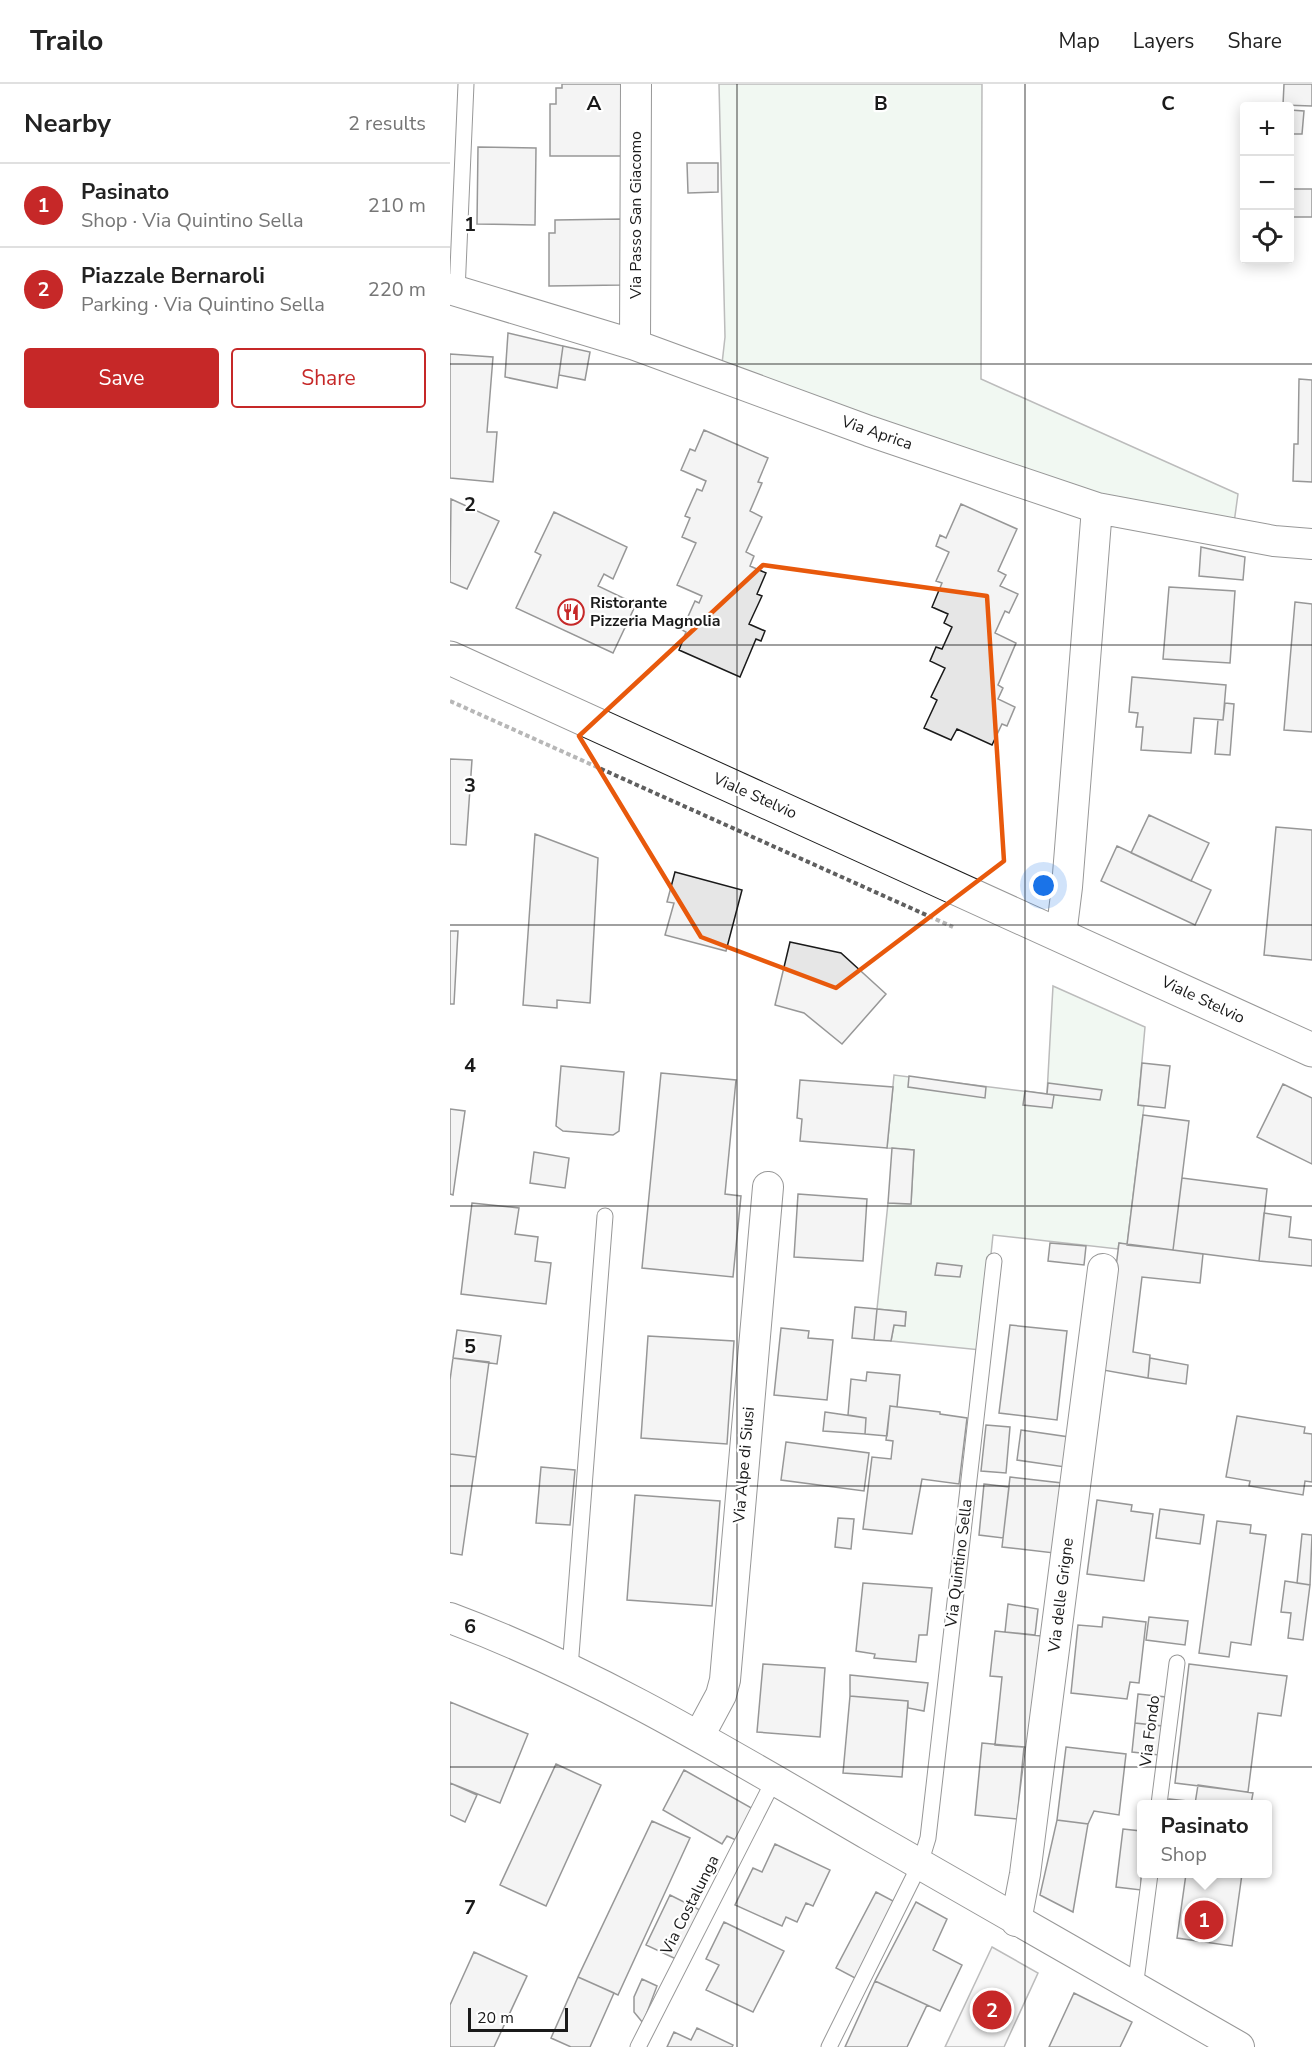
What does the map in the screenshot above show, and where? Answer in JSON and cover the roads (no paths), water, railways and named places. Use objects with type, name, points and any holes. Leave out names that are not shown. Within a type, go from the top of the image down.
[{"type":"street","name":"Via Passo San Giacomo","points":[[635,345],[636,84]]},
{"type":"street","name":"Via Aprica","points":[[454,290],[635,345],[869,431],[1097,508],[1262,539],[1312,544]]},
{"type":"street","points":[[1061,934],[1067,887],[1097,508]]},
{"type":"street","name":"Viale Stelvio","points":[[450,658],[1312,1050]]},
{"type":"street","name":"Via Alpe di Siusi","points":[[699,1736],[721,1695],[725,1680],[768,1187]]},
{"type":"street","name":"Via delle Grigne","points":[[1016,1921],[1028,1851],[1103,1269]]},
{"type":"street","points":[[450,1618],[504,1638],[570,1668],[699,1736],[1135,1988],[1194,2036],[1239,2047]]},
{"type":"lane","points":[[454,290],[466,84]]},
{"type":"lane","points":[[570,1668],[605,1216]]},
{"type":"lane","name":"Via Quintino Sella","points":[[829,2047],[920,1864],[928,1838],[994,1261]]},
{"type":"lane","name":"Via Fondo","points":[[1160,1800],[1177,1663]]},
{"type":"lane","name":"Via Costalunga","points":[[638,2047],[774,1779]]},
{"type":"lane","points":[[1135,1988],[1149,1878]]},
{"type":"place","name":"Ristorante Pizzeria Magnolia","points":[[571,612]]},
{"type":"place","name":"Pasinato","points":[[1204,1920]]},
{"type":"place","name":"Piazzale Bernaroli","points":[[992,2010]]}]
